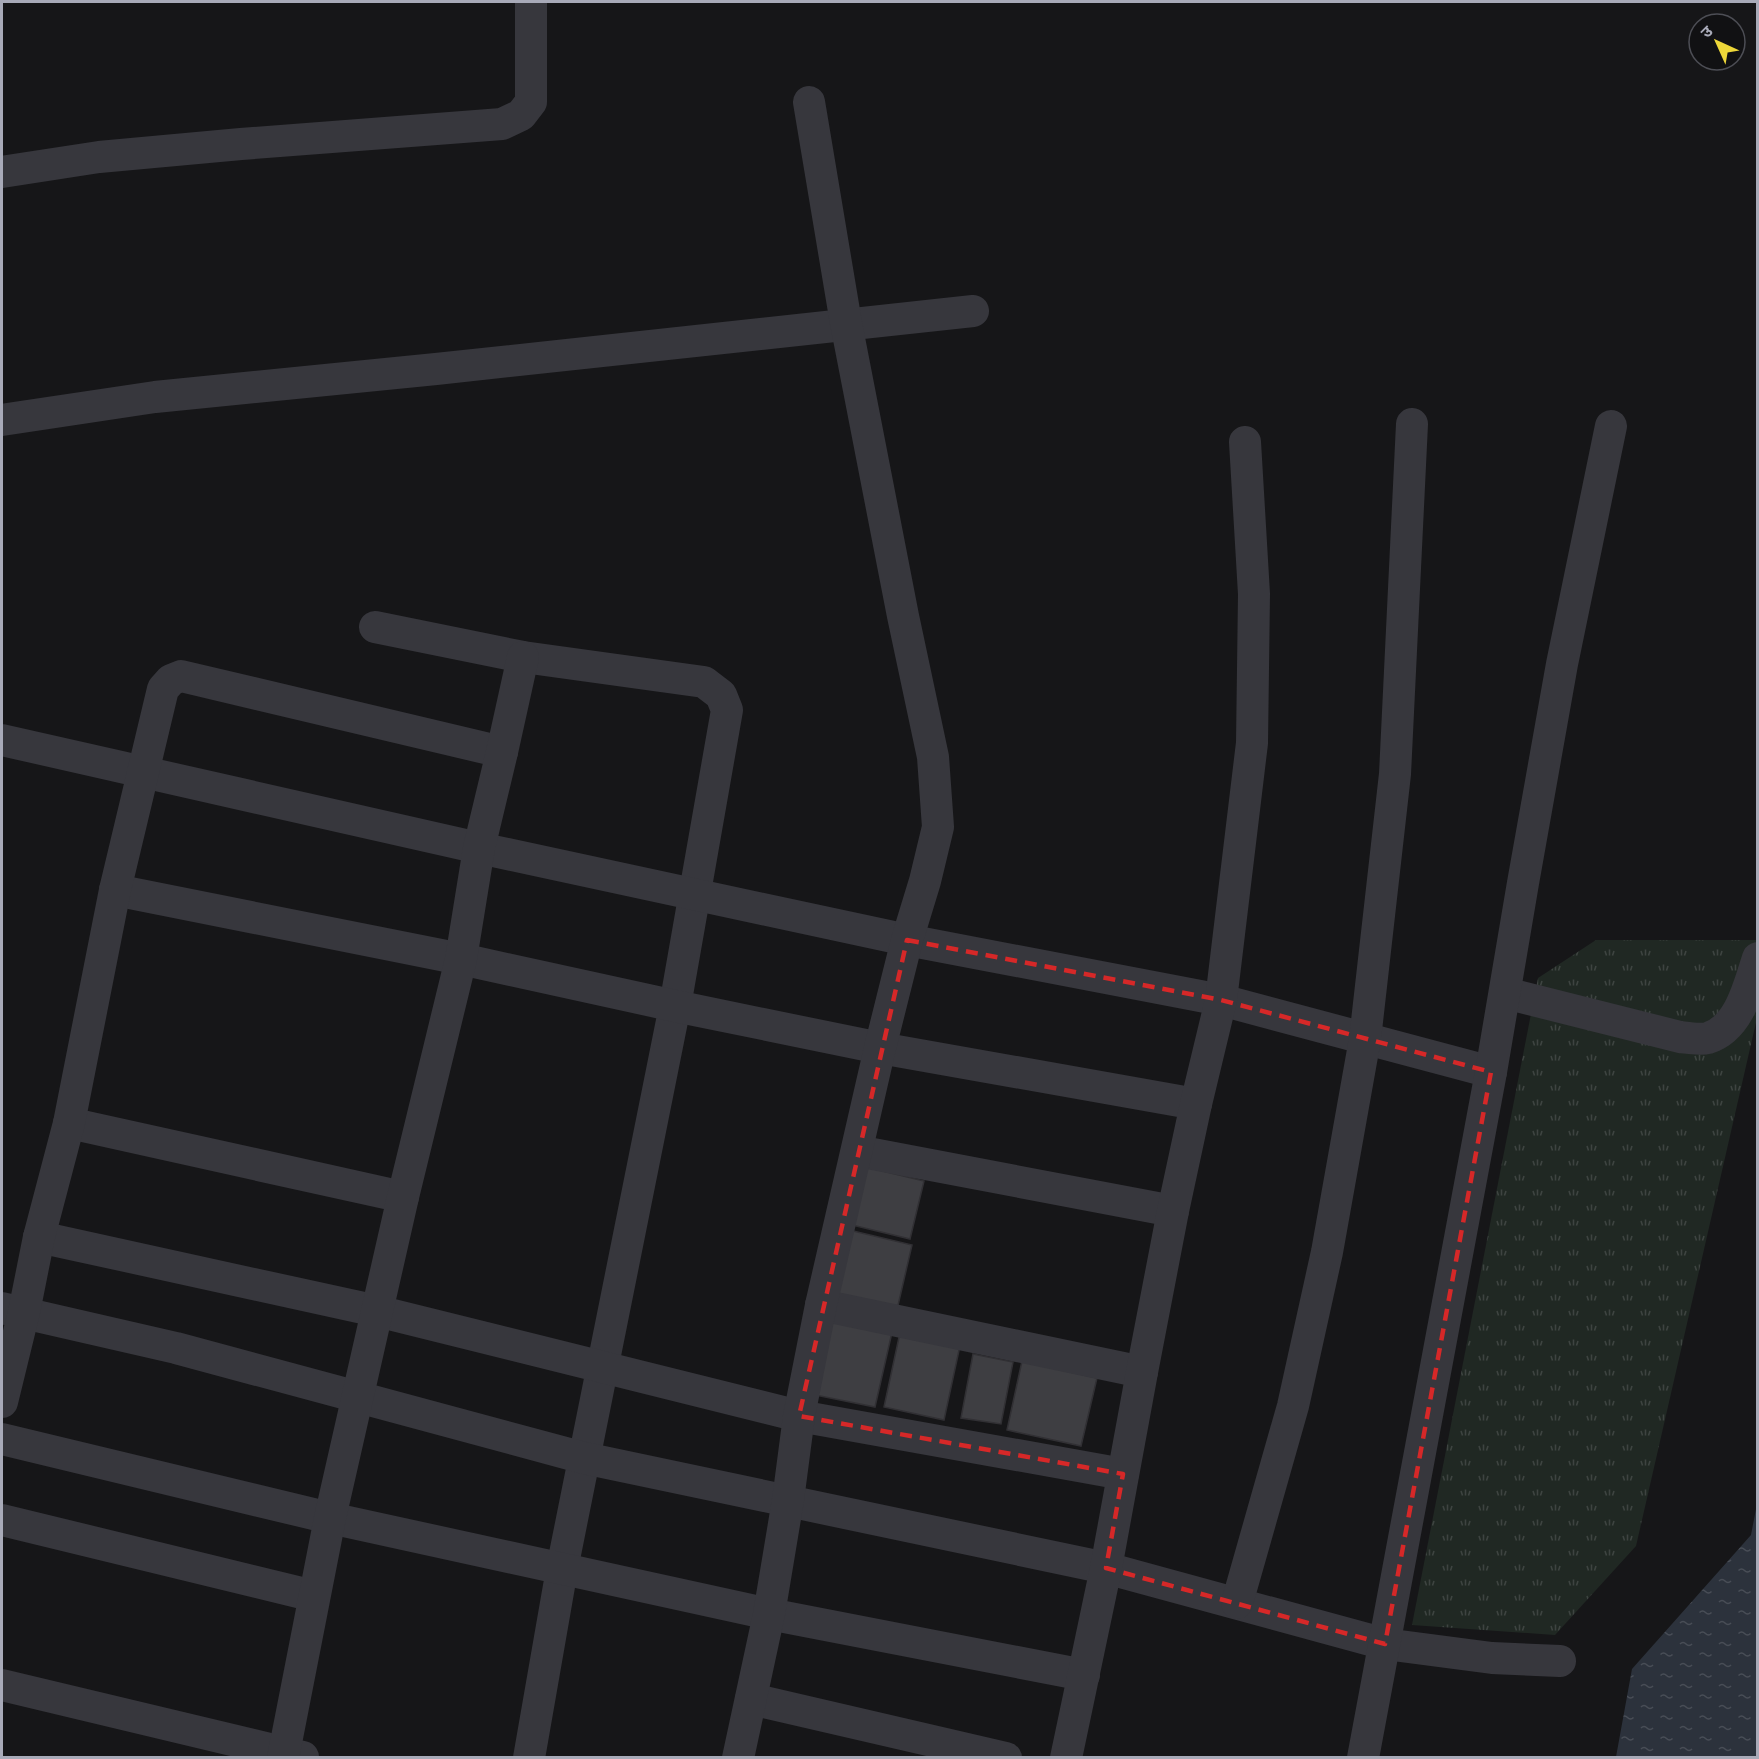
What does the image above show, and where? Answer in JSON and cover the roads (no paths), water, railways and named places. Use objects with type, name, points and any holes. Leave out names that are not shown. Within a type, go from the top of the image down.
[{"type":"street","points":[[2,172],[99,157],[502,124],[521,115],[531,102],[531,2]]},
{"type":"street","points":[[738,1758],[769,1614],[789,1500],[799,1416],[821,1305],[880,1048],[938,827],[933,757],[900,604],[846,323],[809,102]]},
{"type":"street","points":[[2,420],[154,397],[448,368],[972,311]]},
{"type":"street","points":[[1237,1603],[1293,1407],[1327,1252],[1365,1039],[1395,774],[1412,424]]},
{"type":"street","points":[[1363,1758],[1491,1072],[1522,883],[1562,664],[1611,426]]},
{"type":"street","points":[[1066,1758],[1106,1568],[1173,1211],[1221,999],[1252,743],[1254,594],[1245,442]]},
{"type":"street","points":[[375,627],[523,657],[704,681],[721,694],[727,710],[675,1006],[562,1569],[529,1758]]},
{"type":"street","points":[[2,1685],[290,1756],[314,1596],[330,1518],[403,1197],[461,958],[479,848],[523,657]]},
{"type":"street","points":[[2,1402],[13,1310],[39,1237],[69,1124],[116,890],[163,689],[171,680],[181,676],[502,752]]},
{"type":"street","points":[[2,740],[479,848],[907,940],[1221,999],[1491,1072]]},
{"type":"street","points":[[116,890],[461,958],[675,1006],[880,1048],[1196,1104]]},
{"type":"street","points":[[1505,993],[1680,1037],[1707,1038],[1726,1027],[1743,1003],[1758,958]]},
{"type":"street","points":[[69,1124],[403,1197]]},
{"type":"street","points":[[857,1151],[1173,1211]]},
{"type":"street","points":[[39,1237],[377,1311],[799,1416],[1123,1474]]},
{"type":"street","points":[[821,1305],[1142,1372]]},
{"type":"street","points":[[13,1310],[176,1348],[584,1458],[1106,1568],[1384,1644],[1492,1658],[1560,1661]]},
{"type":"street","points":[[2,1438],[330,1518],[562,1569],[769,1614],[1084,1675]]},
{"type":"street","points":[[2,1520],[314,1596]]},
{"type":"street","points":[[752,1699],[1006,1758]]},
{"type":"water","points":[[1757,1504],[1757,1757],[1616,1757],[1632,1669],[1751,1535]]}]
